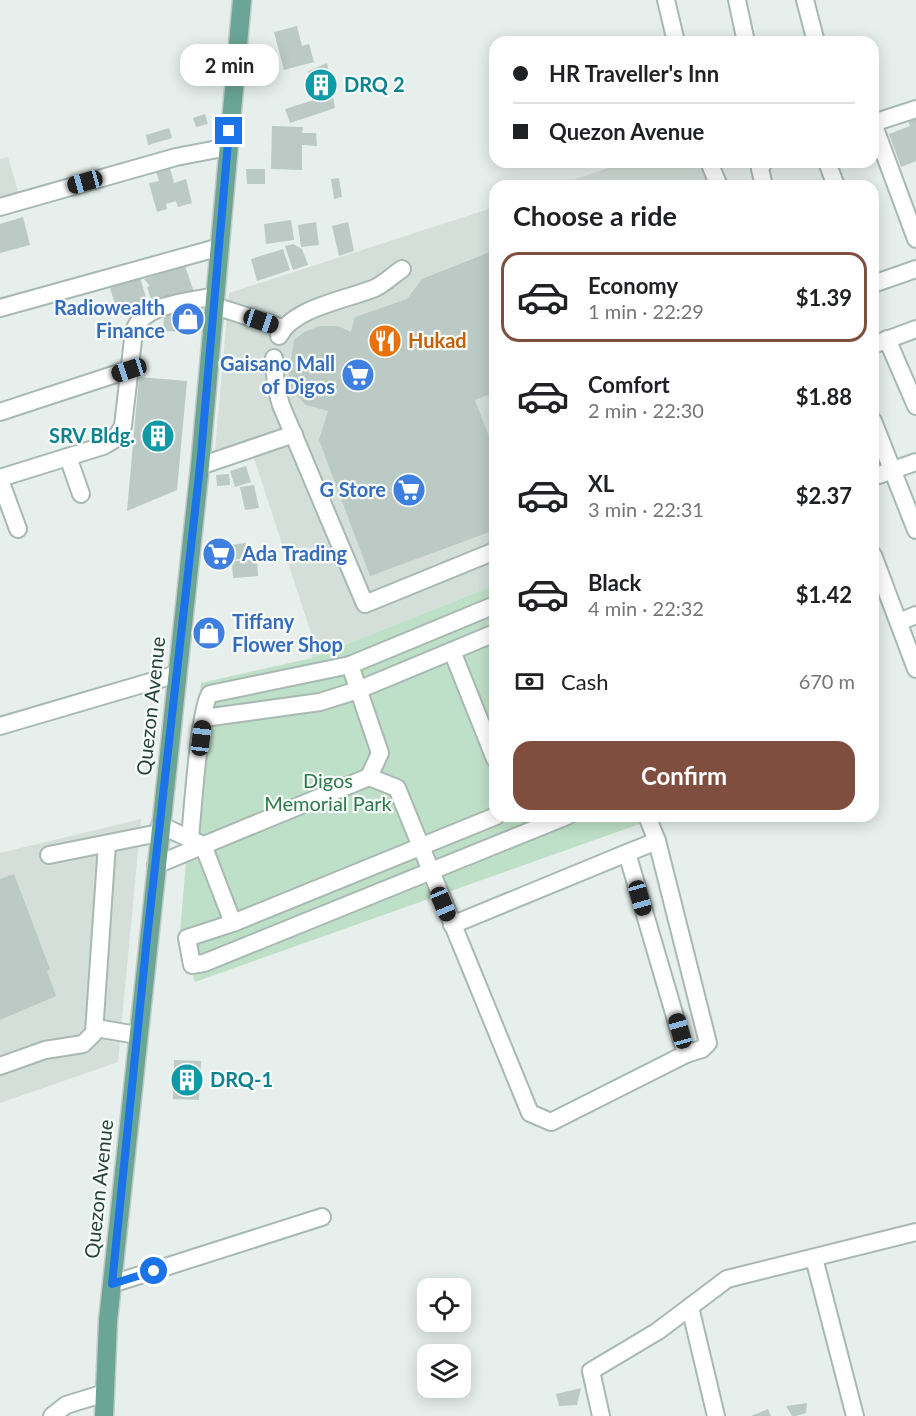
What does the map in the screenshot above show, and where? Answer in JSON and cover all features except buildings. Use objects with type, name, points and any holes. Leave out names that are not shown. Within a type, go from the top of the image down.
[{"type":"main road","name":"Quezon Avenue","points":[[104,1416],[112,1284],[200,466],[242,0]]},
{"type":"street","points":[[666,0],[675,36]]},
{"type":"street","points":[[737,0],[745,36]]},
{"type":"street","points":[[805,0],[814,36]]},
{"type":"street","points":[[879,121],[916,109]]},
{"type":"street","points":[[879,137],[912,213],[916,239]]},
{"type":"street","points":[[0,207],[176,157],[228,147]]},
{"type":"street","points":[[0,308],[220,247]]},
{"type":"street","points":[[18,529],[0,479],[103,446],[118,436],[123,426],[134,332],[139,321],[162,308],[215,301],[281,332],[295,318],[376,287],[402,269]]},
{"type":"street","points":[[879,282],[916,269]]},
{"type":"street","points":[[916,329],[880,342],[916,406]]},
{"type":"street","points":[[273,358],[276,387],[365,604],[489,553]]},
{"type":"street","points":[[0,412],[129,370]]},
{"type":"street","points":[[200,466],[294,434]]},
{"type":"street","points":[[879,436],[916,530]]},
{"type":"street","points":[[68,457],[81,494]]},
{"type":"street","points":[[879,475],[916,462]]},
{"type":"street","points":[[879,570],[916,669]]},
{"type":"street","points":[[233,923],[196,842],[207,697],[210,694],[350,665],[489,607]]},
{"type":"street","points":[[899,621],[916,615]]},
{"type":"street","points":[[204,718],[320,702],[358,690],[489,636]]},
{"type":"street","points":[[452,651],[489,744]]},
{"type":"street","points":[[350,665],[380,753],[397,788],[429,871],[530,1113],[551,1122],[686,1054],[702,1049],[708,1043],[657,841],[649,822]]},
{"type":"street","points":[[3,723],[177,674]]},
{"type":"street","points":[[369,777],[380,753]]},
{"type":"street","points":[[156,865],[196,842],[369,777],[397,788]]},
{"type":"street","points":[[489,819],[233,923],[187,938],[192,965],[204,963],[552,822]]},
{"type":"street","points":[[49,855],[107,844],[160,829],[196,842]]},
{"type":"street","points":[[452,925],[657,841]]},
{"type":"street","points":[[0,1066],[45,1050],[83,1044],[90,1039],[96,1028],[107,844]]},
{"type":"street","points":[[627,853],[686,1054]]},
{"type":"street","points":[[96,1028],[137,1035]]},
{"type":"street","points":[[112,1284],[322,1217]]},
{"type":"street","points":[[601,1416],[591,1371],[658,1331],[727,1280],[916,1232]]},
{"type":"street","points":[[814,1258],[855,1416]]},
{"type":"street","points":[[690,1307],[716,1416]]},
{"type":"street","points":[[52,1416],[66,1405],[105,1393]]},
{"type":"shaded area","points":[[8,157],[19,195],[0,200],[0,159]]},
{"type":"shaded area","points":[[608,168],[704,168],[710,180],[573,180]]},
{"type":"shaded area","name":"Gaisano Mall of Digos","points":[[489,209],[489,587],[312,658],[304,636],[311,633],[254,458],[213,472],[229,293]]},
{"type":"shaded area","points":[[141,819],[118,1062],[0,1103],[0,853]]},
{"type":"green space","name":"Digos Memorial Park","points":[[489,587],[489,822],[645,822],[195,982],[180,933],[201,683],[312,658]]},
{"type":"place","name":"DRQ 2","points":[[321,85]]},
{"type":"place","name":"Radiowealth Finance","points":[[188,319]]},
{"type":"place","name":"Hukad","points":[[385,341]]},
{"type":"place","name":"Gaisano Mall of Digos","points":[[358,375]]},
{"type":"place","name":"SRV Bldg.","points":[[158,436]]},
{"type":"place","name":"G Store","points":[[409,490]]},
{"type":"place","name":"Ada Trading","points":[[219,554]]},
{"type":"place","name":"Tiffany Flower Shop","points":[[209,633]]},
{"type":"place","name":"DRQ-1","points":[[187,1080]]},
{"type":"route","points":[[154,1271],[112,1284],[147,938],[200,466],[229,131]]}]
